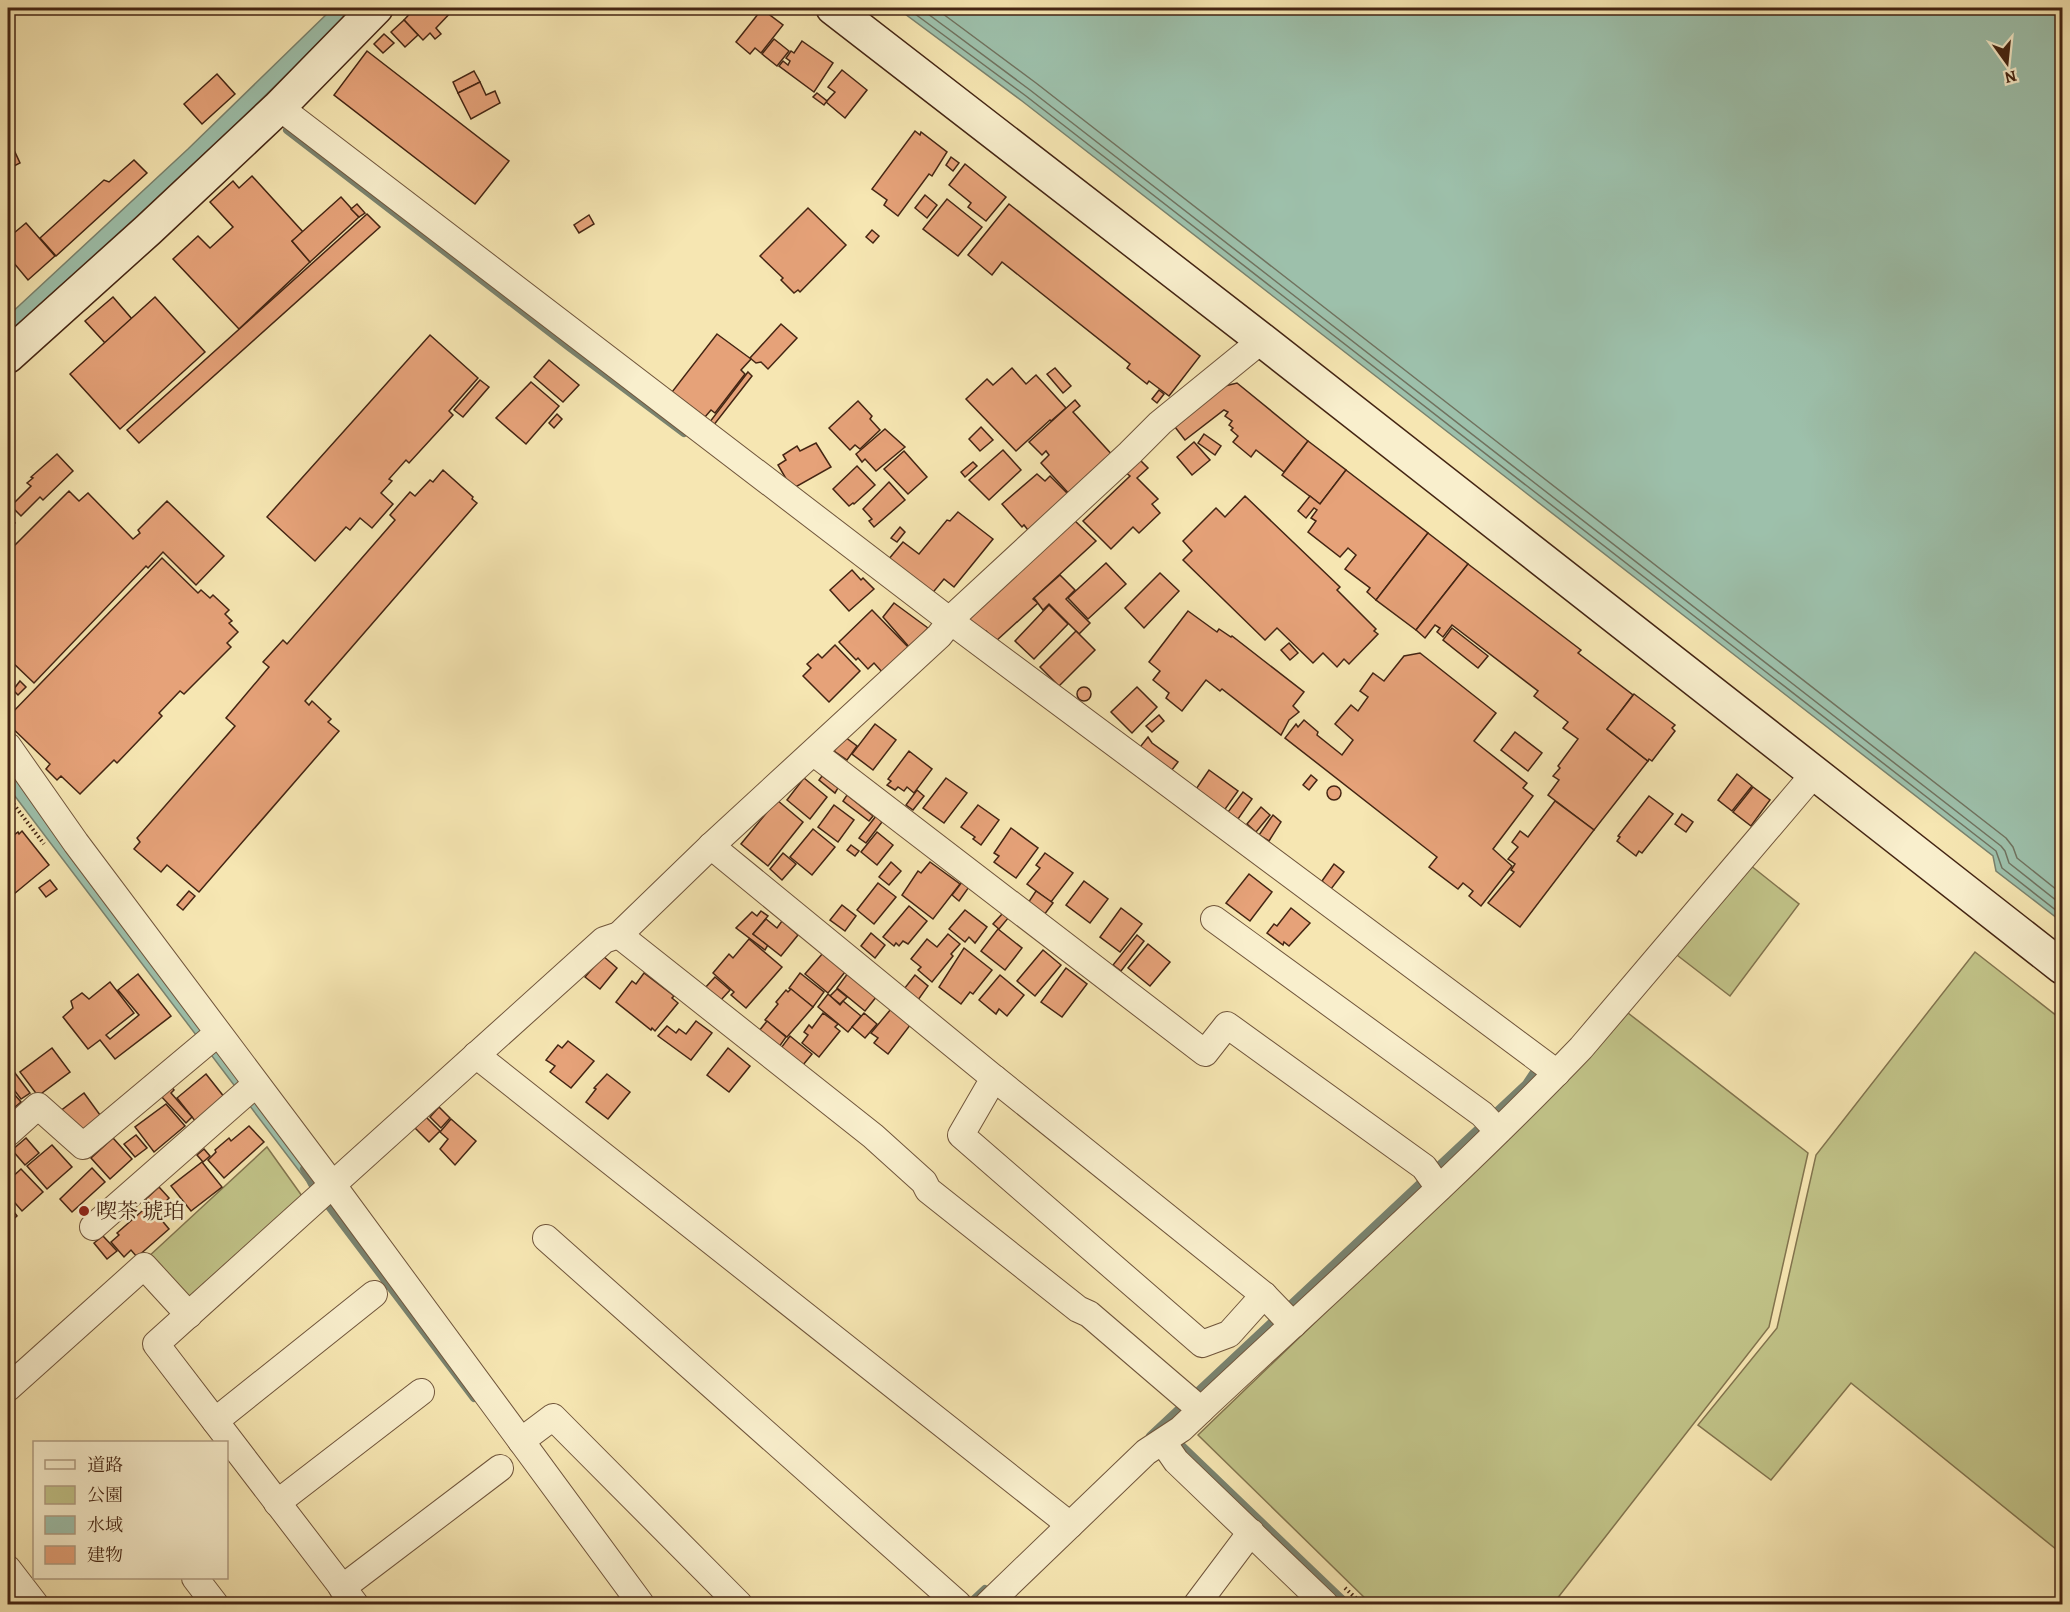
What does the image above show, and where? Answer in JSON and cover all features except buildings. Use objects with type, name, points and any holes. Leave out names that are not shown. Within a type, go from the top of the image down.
[{"type":"street","points":[[8,356],[148,230],[279,107],[376,8]]},
{"type":"street","points":[[833,8],[1262,340],[2062,967]]},
{"type":"street","points":[[279,107],[946,628],[1557,1073]]},
{"type":"street","points":[[500,1468],[348,1596],[156,1344],[604,940],[619,935],[711,846],[814,753],[1160,423],[1262,340]]},
{"type":"street","points":[[8,746],[211,1039],[324,1192],[521,1442],[631,1602]]},
{"type":"street","points":[[814,753],[1205,1053],[1227,1025],[1432,1179]]},
{"type":"street","points":[[988,1605],[1064,1520],[1146,1452],[1163,1442],[1193,1403],[1241,1348],[1491,1124],[1557,1073],[1814,774]]},
{"type":"street","points":[[711,846],[1280,1312]]},
{"type":"street","points":[[1214,919],[1491,1124]]},
{"type":"street","points":[[619,935],[873,1136],[924,1182],[928,1190],[1078,1309],[1089,1314],[1193,1403]]},
{"type":"street","points":[[8,1133],[38,1106],[83,1146],[211,1039]]},
{"type":"street","points":[[476,1054],[1064,1520]]},
{"type":"street","points":[[994,1078],[961,1135],[1202,1344],[1241,1348],[1280,1312]]},
{"type":"street","points":[[93,1227],[250,1090]]},
{"type":"street","points":[[546,1238],[957,1604]]},
{"type":"street","points":[[8,1388],[144,1266],[189,1315]]},
{"type":"street","points":[[214,1421],[374,1294]]},
{"type":"street","points":[[277,1503],[421,1392]]},
{"type":"street","points":[[521,1442],[553,1417],[739,1605]]},
{"type":"street","points":[[1163,1442],[1176,1461],[1325,1605]]},
{"type":"street","points":[[1197,1605],[1251,1532]]},
{"type":"street","points":[[8,1569],[35,1605]]},
{"type":"street","points":[[196,1579],[215,1605]]},
{"type":"green space","points":[[1750,865],[1799,904],[1730,996],[1673,952]]},
{"type":"green space","points":[[1975,952],[2062,1020],[2062,1554],[1851,1383],[1771,1480],[1698,1425],[1777,1328],[1816,1155]]},
{"type":"green space","points":[[1628,1013],[1808,1153],[1769,1327],[1553,1604],[1371,1604],[1198,1435],[1568,1079]]},
{"type":"green space","points":[[267,1147],[302,1196],[185,1304],[147,1258]]},
{"type":"water","points":[[333,8],[355,8],[197,162],[8,336],[8,316],[188,149]]},
{"type":"water","points":[[897,8],[2062,8],[2062,922],[1996,871],[1993,856],[1022,101]]},
{"type":"water","points":[[8,767],[313,1174],[306,1180],[8,787]]},
{"type":"waterway","points":[[287,130],[684,433]]},
{"type":"waterway","points":[[1150,1436],[1526,1084],[1536,1069],[1530,1065]]},
{"type":"waterway","points":[[304,1169],[312,1184],[474,1398]]},
{"type":"waterway","points":[[1181,1445],[1347,1604]]},
{"type":"waterway","points":[[969,1604],[985,1589]]},
{"type":"place","name":"喫茶 琥珀","points":[[84,1211]]}]
